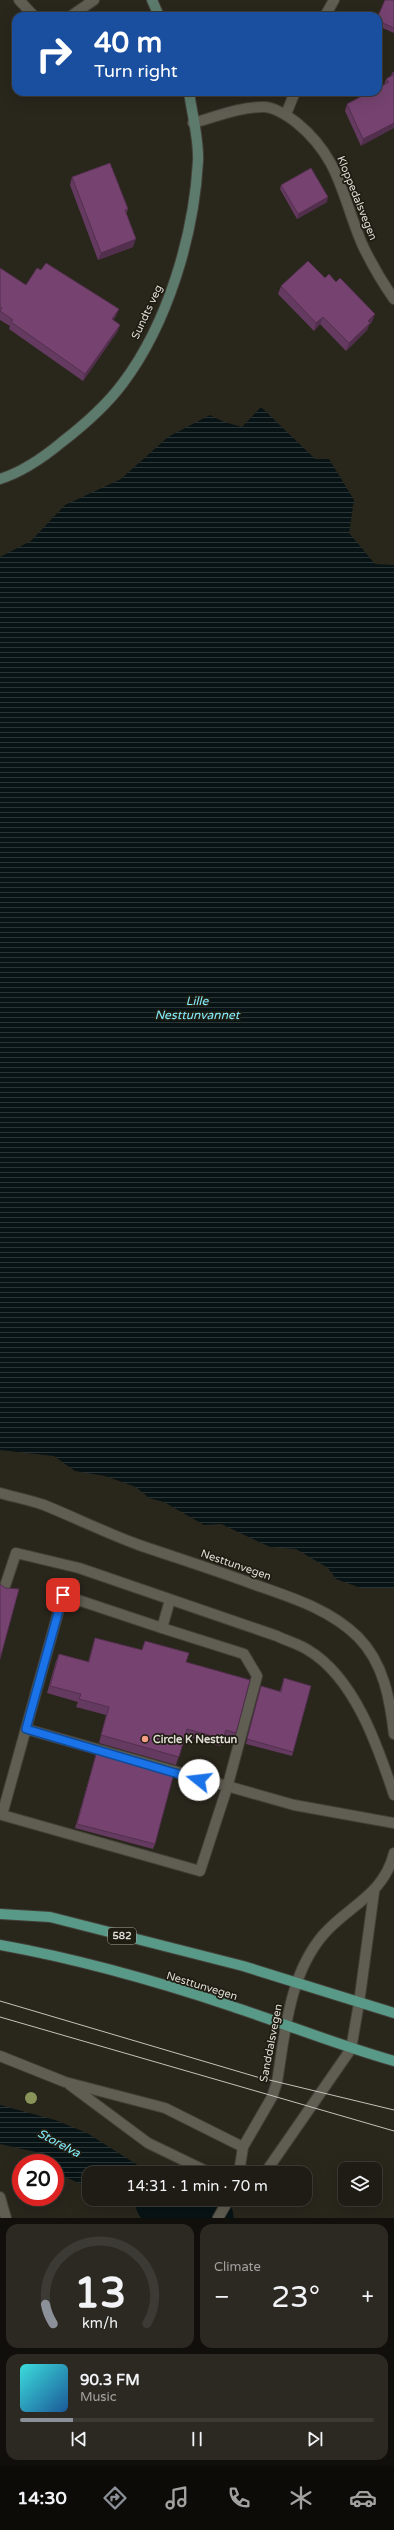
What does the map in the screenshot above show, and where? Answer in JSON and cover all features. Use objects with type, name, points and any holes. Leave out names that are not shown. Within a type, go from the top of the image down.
[{"type":"main road","name":"582","points":[[0,1914],[50,1917],[243,1966],[394,2013]]},
{"type":"main road","name":"Nesttunvegen","points":[[0,1945],[58,1956],[231,2006],[286,2027],[351,2049],[394,2061]]},
{"type":"street","points":[[19,0],[30,12]]},
{"type":"street","points":[[77,12],[94,0]]},
{"type":"street","points":[[152,0],[157,12]]},
{"type":"street","points":[[327,12],[334,0]]},
{"type":"street","name":"Sundts veg","points":[[0,480],[11,476],[50,452],[88,422],[123,383],[149,338],[167,300],[185,249],[194,204],[198,160],[190,96]]},
{"type":"street","points":[[286,114],[293,96]]},
{"type":"street","name":"Kloppedalsvegen","points":[[194,123],[241,110],[265,107],[286,114],[309,133],[328,156],[340,183],[362,244],[394,299]]},
{"type":"street","name":"Nesttunvegen","points":[[0,1493],[43,1505],[138,1545],[275,1592],[314,1607],[337,1621],[358,1637],[368,1649],[382,1674],[391,1705],[394,1734]]},
{"type":"street","points":[[3,1592],[16,1553],[79,1568],[277,1636],[308,1650],[332,1670],[350,1694],[379,1750],[394,1795]]},
{"type":"street","points":[[63,1595],[162,1628],[244,1654],[257,1676],[227,1788],[200,1871],[2,1815],[63,1595]]},
{"type":"street","points":[[162,1628],[170,1600]]},
{"type":"street","points":[[26,1729],[227,1788],[294,1805],[394,1823]]},
{"type":"street","points":[[270,2166],[351,2049],[359,2003],[374,1892],[393,1861]]},
{"type":"street","name":"Sanddalsvegen","points":[[240,2166],[243,2147],[272,2097],[277,2082],[286,2027],[296,1982],[324,1934],[374,1892]]},
{"type":"street","points":[[0,2056],[65,2082],[165,2108],[243,2147]]},
{"type":"street","points":[[65,2082],[148,2143],[196,2166]]},
{"type":"street","points":[[0,2197],[6,2218]]},
{"type":"street","points":[[218,2218],[225,2206]]},
{"type":"water","name":"Lille Nesttunvannet","points":[[261,407],[315,459],[329,459],[354,500],[349,533],[375,564],[394,565],[394,1588],[361,1588],[336,1579],[328,1568],[296,1549],[270,1547],[221,1524],[204,1525],[164,1502],[149,1498],[136,1487],[105,1476],[75,1471],[54,1456],[0,1450],[0,557],[31,541],[65,505],[121,479],[168,437],[210,415],[224,422],[242,427]]},
{"type":"water","points":[[0,2105],[55,2120],[87,2133],[139,2166],[82,2166],[82,2184],[64,2177],[64,2154],[45,2154],[0,2144]]},
{"type":"water","points":[[154,2206],[184,2206],[177,2218],[168,2218],[167,2214]]},
{"type":"building","points":[[385,0],[394,0],[394,28],[382,23],[382,12],[380,12]]},
{"type":"building","points":[[394,72],[394,123],[363,139],[347,104],[362,96],[382,96],[382,86],[389,82],[386,79],[393,75],[392,73]]},
{"type":"building","points":[[110,163],[128,209],[125,210],[136,239],[101,253],[72,177]]},
{"type":"building","points":[[311,168],[328,197],[298,214],[281,185]]},
{"type":"building","points":[[308,261],[325,278],[329,274],[336,282],[340,278],[375,314],[368,321],[370,323],[349,343],[323,317],[316,323],[281,286]]},
{"type":"building","points":[[46,263],[119,309],[112,319],[120,325],[85,374],[11,322],[13,320],[0,311],[2,308],[0,306],[0,268],[26,285],[37,268],[41,270]]},
{"type":"building","points":[[0,1584],[5,1588],[19,1589],[0,1659]]},
{"type":"building","points":[[95,1638],[142,1650],[145,1641],[189,1653],[186,1662],[250,1680],[236,1733],[226,1730],[223,1739],[187,1729],[179,1757],[101,1735],[109,1707],[79,1699],[81,1694],[50,1686],[59,1654],[89,1662]]},
{"type":"building","points":[[284,1678],[311,1686],[293,1752],[247,1739],[261,1686],[281,1692]]},
{"type":"building","points":[[97,1751],[174,1773],[155,1844],[77,1824]]},
{"type":"waterway","name":"Storelva","points":[[179,2206],[203,2218]]},
{"type":"tram line","points":[[0,2001],[257,2077],[394,2110]]},
{"type":"tram line","points":[[0,2017],[394,2131]]},
{"type":"place","name":"Circle K Nesttun","points":[[145,1739]]},
{"type":"route","points":[[63,1595],[26,1729],[199,1780]]}]
